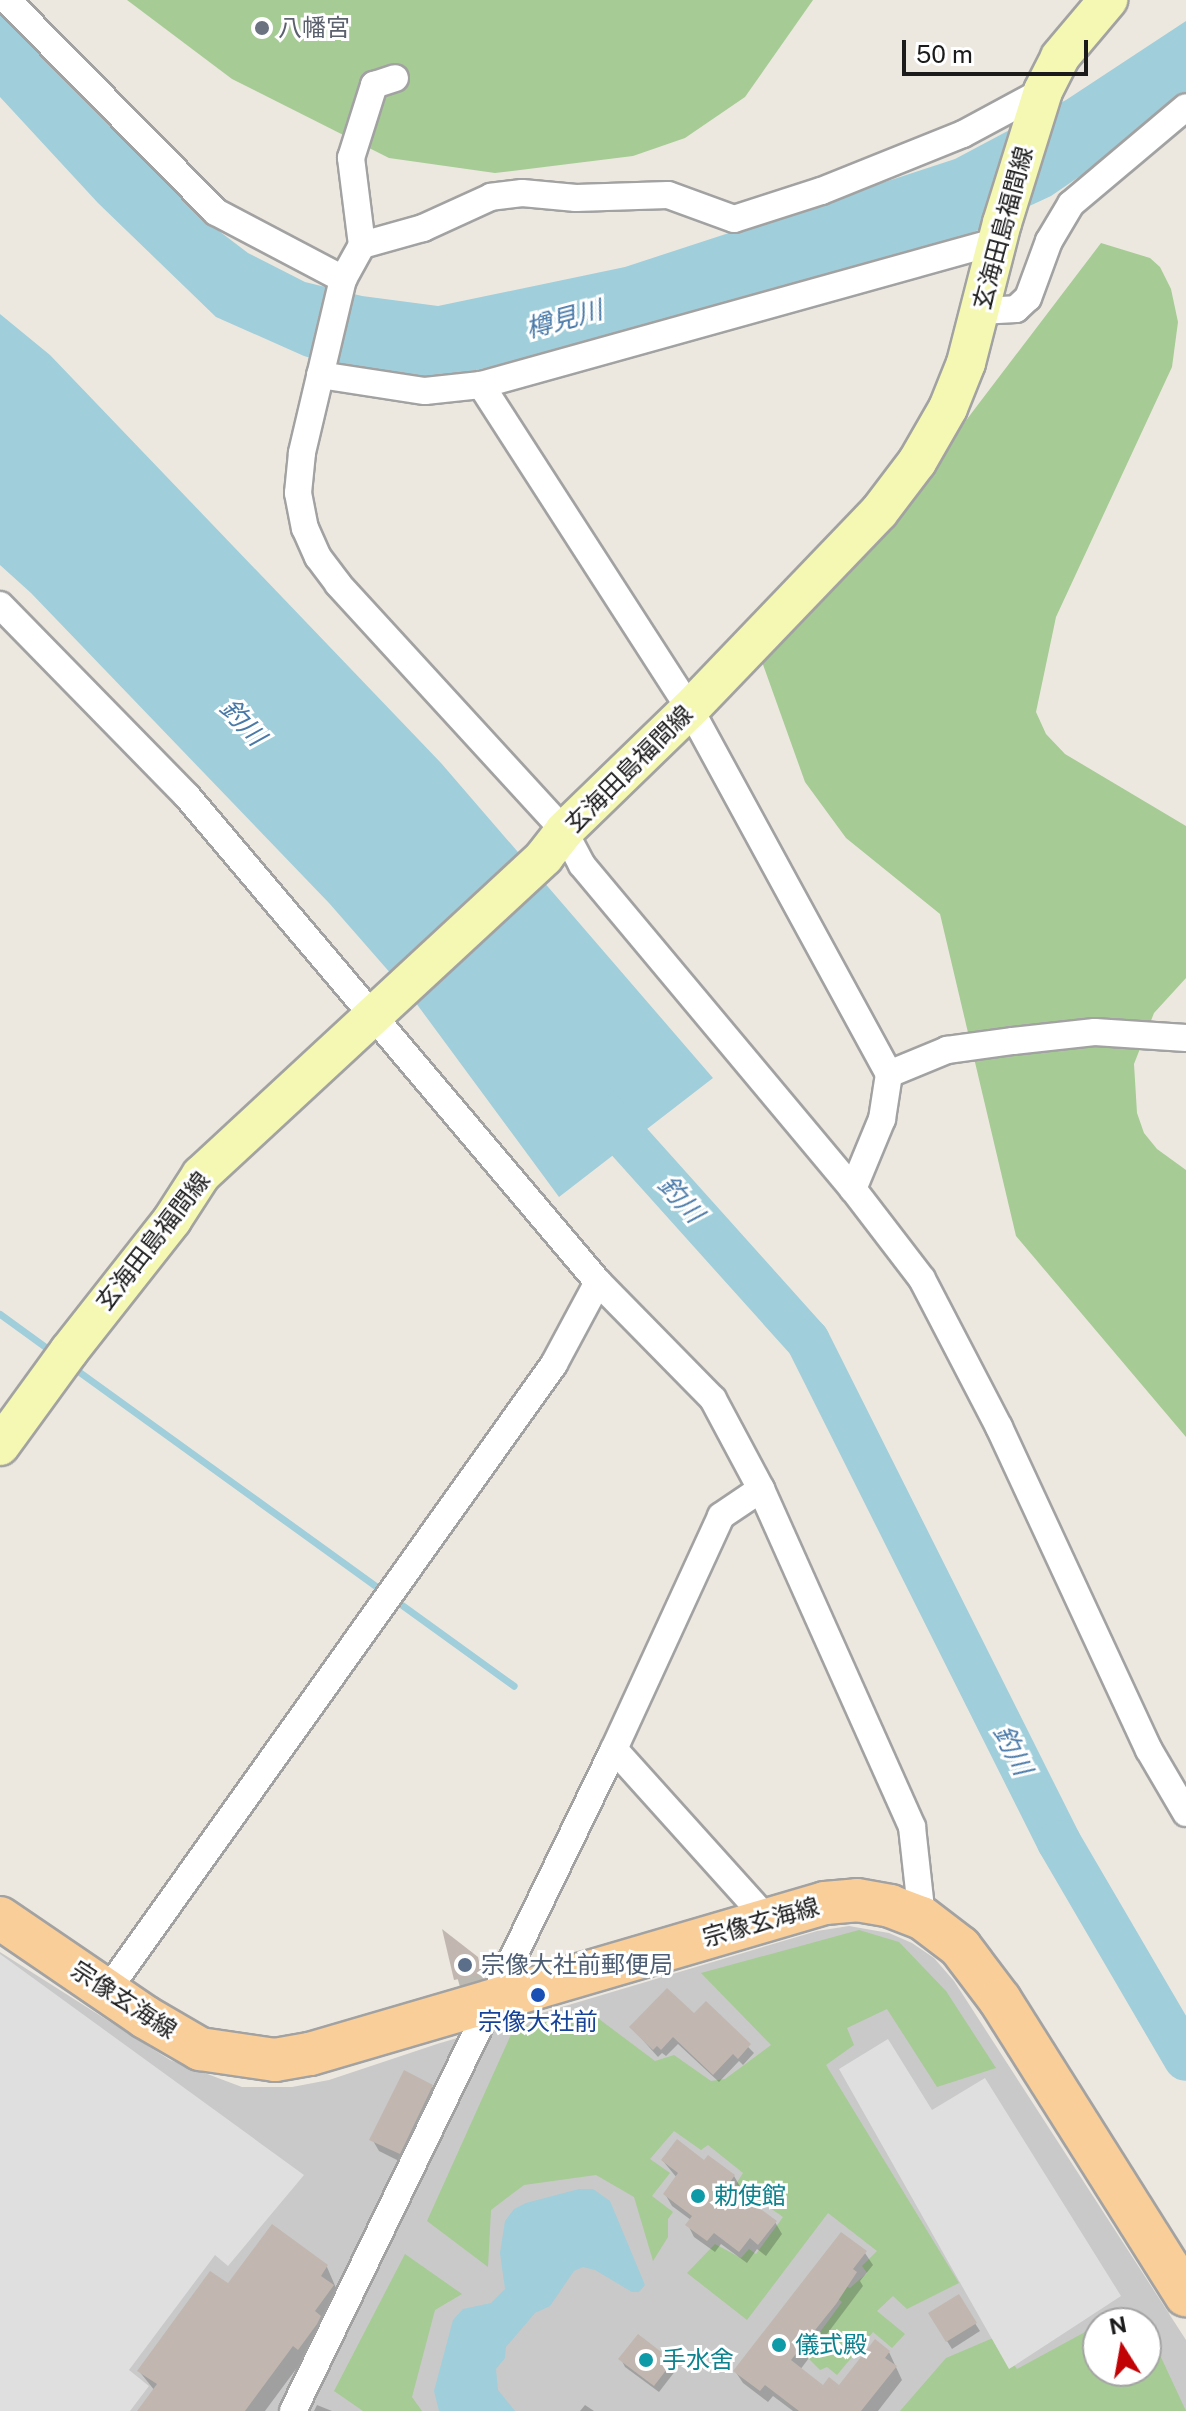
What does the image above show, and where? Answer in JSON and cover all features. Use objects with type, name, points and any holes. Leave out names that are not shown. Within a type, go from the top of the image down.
[{"type":"main road","name":"玄海田島福間線","points":[[0,1446],[69,1351],[172,1220],[201,1175],[544,857],[564,831],[690,709],[833,562],[917,462],[948,408],[966,363],[1000,232],[1039,102],[1067,47],[1108,0]]},
{"type":"main road","name":"宗像玄海線","points":[[0,1918],[107,1991],[200,2049],[275,2060],[310,2054],[825,1903],[857,1900],[890,1906],[922,1918],[960,1947],[1000,2000],[1186,2295]]},
{"type":"street","points":[[7,0],[216,212],[343,279]]},
{"type":"street","points":[[395,78],[374,85],[351,158],[362,245],[343,279],[302,453],[298,493],[305,528],[318,557],[338,584],[564,831],[582,865],[853,1189],[922,1279],[955,1336],[1149,1750],[1186,1813]]},
{"type":"street","points":[[362,245],[423,228],[491,197],[522,193],[576,198],[668,195],[734,219],[821,191],[1039,102]]},
{"type":"street","points":[[980,311],[1016,309],[1028,298],[1049,241],[1071,204],[1186,107]]},
{"type":"street","points":[[322,366],[425,391],[481,385],[1000,232]]},
{"type":"street","points":[[481,385],[690,709],[889,1074],[882,1119],[853,1189]]},
{"type":"street","points":[[0,605],[187,796],[383,1008],[598,1282],[713,1399],[761,1489],[912,1827],[922,1918]]},
{"type":"street","points":[[889,1074],[947,1050],[1013,1041],[1095,1032],[1186,1038]]},
{"type":"street","points":[[107,1991],[554,1364],[598,1282]]},
{"type":"street","points":[[293,2411],[614,1749],[721,1516],[761,1489]]},
{"type":"street","points":[[614,1749],[767,1919]]},
{"type":"shaded area","points":[[849,1926],[889,1933],[912,1943],[934,1958],[954,1981],[1186,2340],[1186,2411],[0,2411],[0,1952],[170,2060],[242,2087],[292,2087],[329,2080],[437,2044],[817,1931]]},
{"type":"shaded area","points":[[0,1954],[304,2175],[228,2266],[215,2255],[129,2370],[149,2386],[130,2411],[0,2411]]},
{"type":"shaded area","points":[[888,2039],[932,2110],[985,2078],[1121,2296],[1104,2307],[1082,2307],[1082,2321],[1009,2369],[839,2069]]},
{"type":"green space","points":[[127,0],[813,0],[745,97],[685,138],[633,156],[495,173],[389,158],[232,79]]},
{"type":"green space","points":[[1101,243],[1150,258],[1160,267],[1171,289],[1178,322],[1172,367],[1056,617],[1036,712],[1046,734],[1065,754],[1186,826],[1186,978],[1154,1013],[1134,1064],[1137,1113],[1144,1133],[1157,1149],[1186,1170],[1186,1437],[1016,1236],[940,914],[846,838],[805,782],[761,659],[869,548]]},
{"type":"green space","points":[[859,1930],[899,1942],[946,1991],[996,2068],[937,2087],[887,2009],[847,2028],[854,2045],[826,2065],[959,2283],[907,2309],[893,2296],[877,2311],[905,2334],[892,2348],[873,2332],[837,2375],[827,2367],[820,2370],[804,2354],[842,2302],[835,2296],[843,2285],[850,2288],[867,2273],[862,2266],[877,2251],[828,2213],[747,2320],[687,2273],[715,2244],[741,2258],[749,2249],[756,2254],[783,2217],[736,2184],[743,2173],[708,2145],[701,2150],[674,2131],[650,2159],[670,2173],[652,2196],[673,2212],[668,2219],[668,2237],[653,2261],[634,2197],[596,2175],[524,2185],[491,2210],[488,2267],[427,2221],[513,2030],[587,2010],[655,2061],[674,2055],[711,2081],[725,2079],[771,2045],[701,1973]]},
{"type":"green space","points":[[405,2254],[462,2294],[435,2310],[412,2397],[422,2411],[363,2411],[334,2391]]},
{"type":"green space","points":[[1082,2334],[1082,2387],[1162,2387],[1162,2359],[1186,2411],[900,2411],[946,2358],[993,2338],[1017,2369]]},
{"type":"water","name":"樽見川","points":[[0,7],[194,212],[248,253],[305,282],[362,296],[438,306],[625,267],[955,159],[1066,100],[1186,21],[1186,93],[1108,157],[1051,196],[959,239],[550,355],[441,377],[399,377],[348,369],[304,356],[216,317],[98,203],[0,97]]},
{"type":"water","points":[[0,314],[50,355],[441,763],[713,1078],[559,1197],[413,999],[329,903],[31,593],[0,565]]},
{"type":"water","points":[[579,2189],[593,2189],[610,2201],[645,2285],[639,2292],[632,2292],[595,2270],[583,2267],[574,2271],[550,2306],[535,2313],[506,2347],[505,2358],[496,2369],[498,2390],[515,2411],[439,2411],[434,2391],[453,2320],[463,2309],[491,2303],[505,2289],[500,2253],[505,2221],[514,2209],[526,2203]]},
{"type":"building","name":"宗像大社前郵便局","points":[[442,1929],[478,1957],[482,1974],[454,1980]]},
{"type":"building","points":[[667,1988],[694,2013],[706,2001],[751,2044],[738,2059],[733,2054],[713,2075],[673,2037],[661,2050],[657,2046],[653,2050],[629,2027]]},
{"type":"building","points":[[404,2070],[433,2085],[400,2154],[369,2140]]},
{"type":"building","name":"勅使館","points":[[677,2139],[704,2160],[708,2155],[735,2175],[728,2185],[777,2221],[758,2245],[750,2238],[739,2252],[714,2233],[707,2241],[685,2225],[692,2216],[663,2194],[678,2173],[661,2160]]},
{"type":"building","points":[[272,2224],[328,2265],[321,2276],[334,2285],[315,2311],[321,2316],[317,2324],[298,2350],[293,2346],[245,2411],[137,2411],[157,2384],[137,2371],[210,2271],[228,2283]]},
{"type":"building","name":"儀式殿","points":[[841,2232],[867,2251],[853,2269],[857,2272],[836,2304],[791,2360],[823,2385],[829,2377],[839,2385],[875,2339],[890,2351],[885,2358],[897,2366],[861,2411],[799,2411],[765,2385],[760,2391],[733,2371]]},
{"type":"building","points":[[959,2294],[977,2323],[946,2342],[928,2313]]},
{"type":"building","name":"手水舍","points":[[638,2334],[673,2361],[654,2386],[618,2359]]},
{"type":"waterway","name":"釣川","points":[[590,1098],[808,1341],[1059,1842],[1186,2059]]},
{"type":"waterway","points":[[0,1314],[55,1354]]},
{"type":"waterway","points":[[71,1366],[514,1686]]},
{"type":"place","name":"八幡宮","points":[[262,28]]},
{"type":"place","name":"宗像大社前郵便局","points":[[465,1965]]},
{"type":"place","name":"宗像大社前","points":[[538,1995]]},
{"type":"place","name":"勅使館","points":[[698,2196]]},
{"type":"place","name":"儀式殿","points":[[779,2345]]},
{"type":"place","name":"手水舍","points":[[646,2360]]}]
